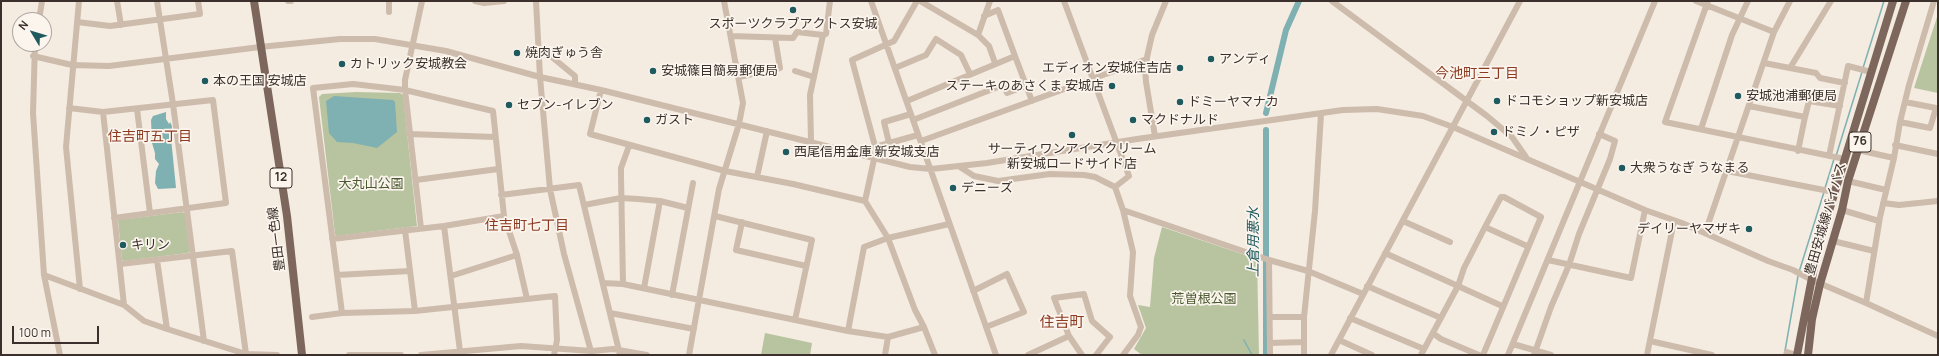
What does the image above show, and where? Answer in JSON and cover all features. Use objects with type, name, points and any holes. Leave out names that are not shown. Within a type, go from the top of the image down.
[{"type":"main road","name":"豊田一色線","points":[[254,1],[287,216],[302,355]]},
{"type":"main road","name":"豊田安城線バイパス","points":[[1797,355],[1818,247],[1894,1]]},
{"type":"main road","name":"豊田安城線バイパス","points":[[1808,355],[1812,319],[1820,284],[1842,210],[1848,181],[1906,1]]},
{"type":"street","points":[[40,12],[42,1]]},
{"type":"street","points":[[79,1],[72,65],[66,148],[80,289]]},
{"type":"street","points":[[117,1],[121,25]]},
{"type":"street","points":[[157,1],[173,104],[204,341]]},
{"type":"street","points":[[77,22],[110,26],[200,14],[198,1]]},
{"type":"street","points":[[389,1],[389,12]]},
{"type":"street","points":[[421,228],[404,90],[422,1]]},
{"type":"street","points":[[475,1],[484,4],[504,1]]},
{"type":"street","points":[[536,1],[538,50],[550,189],[564,254],[592,353]]},
{"type":"street","points":[[689,355],[719,189],[739,124],[743,103],[724,1]]},
{"type":"street","points":[[811,142],[810,94],[823,35],[826,34],[830,1]]},
{"type":"street","points":[[871,1],[996,355]]},
{"type":"street","points":[[917,1],[894,41],[886,43],[852,60],[875,147],[875,158],[865,201],[888,238],[915,310],[924,327],[935,355]]},
{"type":"street","points":[[920,1],[978,35],[989,46],[995,63]]},
{"type":"street","points":[[978,35],[990,1]]},
{"type":"street","points":[[1064,1],[1129,176],[1115,187]]},
{"type":"street","points":[[1155,136],[1146,82],[1146,59],[1154,28],[1166,1]]},
{"type":"street","points":[[1332,1],[1466,100],[1512,137],[1526,158]]},
{"type":"street","points":[[1331,355],[1403,221],[1416,192],[1453,127],[1520,1]]},
{"type":"street","points":[[1508,355],[1655,1]]},
{"type":"street","points":[[1696,1],[1707,3],[1739,19],[1774,32]]},
{"type":"street","points":[[1701,129],[1739,19],[1748,1]]},
{"type":"street","points":[[1705,233],[1774,32],[1790,1]]},
{"type":"street","points":[[1790,68],[1831,1]]},
{"type":"street","points":[[1866,303],[1879,221],[1894,158],[1900,122],[1905,102],[1914,78],[1934,1]]},
{"type":"street","points":[[1707,3],[1666,122],[1798,151],[1845,159]]},
{"type":"street","points":[[984,16],[998,10],[1032,101]]},
{"type":"street","points":[[731,36],[793,38],[797,32],[823,35]]},
{"type":"street","points":[[739,77],[780,68],[775,38]]},
{"type":"street","points":[[34,56],[72,65],[109,66],[260,47],[340,39],[375,40],[446,51],[540,76],[910,167],[931,169],[960,167],[1155,136],[1344,110],[1377,109],[1423,116],[1453,127],[1645,210],[1705,233],[1768,261],[1793,270],[1820,284],[1938,336]]},
{"type":"street","points":[[895,68],[926,56],[936,39],[961,55],[970,74]]},
{"type":"street","points":[[538,50],[546,53],[575,76],[575,84]]},
{"type":"street","points":[[34,52],[33,113],[44,275],[60,355]]},
{"type":"street","points":[[907,101],[995,63],[1015,56]]},
{"type":"street","points":[[875,147],[889,142],[920,138],[1032,101],[1146,59]]},
{"type":"street","points":[[1764,63],[1816,73],[1820,78],[1845,83]]},
{"type":"street","points":[[1829,156],[1848,66],[1871,72]]},
{"type":"street","points":[[795,71],[814,77]]},
{"type":"street","points":[[342,313],[312,88],[353,84],[404,90],[493,111],[504,216],[517,255],[527,300]]},
{"type":"street","points":[[889,142],[884,122],[912,117],[1003,85],[1007,93],[1026,86]]},
{"type":"street","points":[[601,90],[590,134],[629,146],[725,171],[865,201]]},
{"type":"street","points":[[69,108],[103,112],[213,100],[226,203],[114,218]]},
{"type":"street","points":[[1798,151],[1809,101],[1840,106]]},
{"type":"street","points":[[1900,122],[1930,128],[1936,108],[1905,102]]},
{"type":"street","points":[[1749,106],[1805,117]]},
{"type":"street","points":[[137,109],[150,213]]},
{"type":"street","points":[[103,112],[124,305]]},
{"type":"street","points":[[1304,355],[1304,317],[1315,211],[1321,114]]},
{"type":"street","points":[[757,177],[767,131]]},
{"type":"street","points":[[409,134],[495,137]]},
{"type":"street","points":[[1535,353],[1551,307],[1570,265],[1579,234],[1599,189],[1615,141],[1599,134]]},
{"type":"street","points":[[1895,145],[1938,154]]},
{"type":"street","points":[[623,284],[621,168],[629,146]]},
{"type":"street","points":[[1858,150],[1894,158]]},
{"type":"street","points":[[960,167],[968,174],[998,181],[1050,174],[1084,175],[1095,177],[1115,187],[1124,210],[1133,252],[1130,296],[1140,327],[1138,335],[1123,355]]},
{"type":"street","points":[[416,180],[498,169]]},
{"type":"street","points":[[1727,171],[1834,192]]},
{"type":"street","points":[[1848,181],[1886,190]]},
{"type":"street","points":[[672,295],[693,183]]},
{"type":"street","points":[[501,195],[579,185],[619,352]]},
{"type":"street","points":[[1350,318],[1423,352],[1434,334],[1458,286],[1464,268],[1485,227],[1501,198],[1504,197],[1541,217],[1527,246],[1483,355]]},
{"type":"street","points":[[584,204],[621,198],[660,201],[688,208]]},
{"type":"street","points":[[644,288],[660,201]]},
{"type":"street","points":[[1883,203],[1899,205],[1938,201]]},
{"type":"street","points":[[1124,210],[1269,260],[1308,271],[1363,294]]},
{"type":"street","points":[[1548,260],[1631,278],[1645,210]]},
{"type":"street","points":[[1842,210],[1879,221]]},
{"type":"street","points":[[332,239],[444,226],[504,216]]},
{"type":"street","points":[[715,216],[812,240],[795,320]]},
{"type":"street","points":[[1403,221],[1450,242]]},
{"type":"street","points":[[1647,355],[1674,221]]},
{"type":"street","points":[[742,222],[736,250],[806,266]]},
{"type":"street","points":[[848,331],[864,247],[888,238],[949,224]]},
{"type":"street","points":[[444,226],[460,351]]},
{"type":"street","points":[[1485,227],[1527,246]]},
{"type":"street","points":[[405,230],[415,311]]},
{"type":"street","points":[[1832,241],[1874,250]]},
{"type":"street","points":[[120,264],[232,251],[246,354]]},
{"type":"street","points":[[1385,253],[1502,306]]},
{"type":"street","points":[[451,276],[517,255]]},
{"type":"street","points":[[157,260],[167,329]]},
{"type":"street","points":[[1269,260],[1270,355]]},
{"type":"street","points":[[337,274],[410,271]]},
{"type":"street","points":[[973,291],[1007,274],[1024,312],[986,327]]},
{"type":"street","points":[[44,275],[124,305],[144,320],[167,329],[246,354],[276,355]]},
{"type":"street","points":[[603,283],[623,284],[698,301],[707,301],[848,331],[888,337],[924,327]]},
{"type":"street","points":[[1367,286],[1441,318]]},
{"type":"street","points":[[1082,355],[1069,336],[1054,298],[1084,294],[1092,320],[1110,337],[1096,355]]},
{"type":"street","points":[[312,317],[342,313],[415,311],[555,296],[557,340],[555,352]]},
{"type":"street","points":[[610,313],[694,329]]},
{"type":"street","points":[[1270,317],[1304,317]]},
{"type":"street","points":[[1434,334],[1441,340],[1479,355]]},
{"type":"street","points":[[1028,355],[1069,336]]},
{"type":"street","points":[[886,355],[888,337]]},
{"type":"street","points":[[1339,340],[1372,355]]},
{"type":"street","points":[[1650,341],[1712,355]]},
{"type":"street","points":[[1270,343],[1303,342]]},
{"type":"street","points":[[1513,344],[1535,353],[1551,355]]},
{"type":"street","points":[[421,355],[521,346],[555,352],[619,352],[647,355]]},
{"type":"street","points":[[1786,355],[1787,352],[1797,355]]},
{"type":"street","points":[[349,355],[401,355]]},
{"type":"green space","points":[[1938,14],[1938,93],[1914,88]]},
{"type":"green space","name":"大丸山公園","points":[[356,92],[400,93],[403,95],[417,226],[336,236],[335,234],[319,97],[322,94]]},
{"type":"green space","points":[[183,212],[185,214],[190,251],[188,253],[124,261],[122,260],[118,220]]},
{"type":"green space","name":"荒曽根公園","points":[[1162,227],[1257,259],[1259,355],[1142,355],[1134,349],[1146,328],[1138,305],[1150,307],[1154,258]]},
{"type":"green space","points":[[765,333],[812,343],[810,355],[761,355]]},
{"type":"water","points":[[334,96],[393,100],[395,102],[397,132],[377,148],[353,143],[337,142],[329,133],[326,101]]},
{"type":"water","points":[[166,112],[166,119],[172,126],[171,138],[176,188],[158,189],[155,183],[156,171],[159,164],[155,159],[152,143],[151,120],[153,116]]},
{"type":"waterway","name":"上倉用悪水","points":[[1266,113],[1286,30],[1299,1]]},
{"type":"waterway","points":[[1863,68],[1884,1]]},
{"type":"waterway","points":[[1836,156],[1862,72]]},
{"type":"waterway","name":"上倉用悪水","points":[[1266,130],[1266,355]]},
{"type":"waterway","points":[[1825,188],[1834,159]]},
{"type":"waterway","points":[[1799,272],[1824,192]]},
{"type":"waterway","points":[[1785,351],[1798,276]]},
{"type":"waterway","points":[[1244,340],[1252,355]]},
{"type":"place","name":"スポーツクラブアクトス安城","points":[[793,10]]},
{"type":"place","name":"焼肉ぎゅう舎","points":[[517,53]]},
{"type":"place","name":"アンディ","points":[[1211,59]]},
{"type":"place","name":"カトリック安城教会","points":[[342,64]]},
{"type":"place","name":"エディオン安城住吉店","points":[[1180,68]]},
{"type":"place","name":"安城篠目簡易郵便局","points":[[653,71]]},
{"type":"place","name":"本の王国 安城店","points":[[205,81]]},
{"type":"place","name":"ステーキのあさくま 安城店","points":[[1112,86]]},
{"type":"place","name":"安城池浦郵便局","points":[[1738,96]]},
{"type":"place","name":"ドコモショップ新安城店","points":[[1497,101]]},
{"type":"place","name":"ドミーヤマナカ","points":[[1180,102]]},
{"type":"place","name":"セブン-イレブン","points":[[509,105]]},
{"type":"place","name":"ガスト","points":[[647,120]]},
{"type":"place","name":"マクドナルド","points":[[1133,120]]},
{"type":"place","name":"ドミノ・ピザ","points":[[1494,132]]},
{"type":"place","name":"サーティワンアイスクリーム 新安城ロードサイド店","points":[[1072,135]]},
{"type":"place","name":"西尾信用金庫 新安城支店","points":[[786,152]]},
{"type":"place","name":"大衆うなぎ うなまる","points":[[1622,168]]},
{"type":"place","name":"デニーズ","points":[[953,188]]},
{"type":"place","name":"デイリーヤマザキ","points":[[1749,229]]},
{"type":"place","name":"キリン","points":[[123,245]]},
{"type":"district","name":"今池町三丁目","points":[[1477,74]]},
{"type":"district","name":"住吉町五丁目","points":[[150,137]]},
{"type":"district","name":"住吉町七丁目","points":[[527,226]]},
{"type":"district","name":"住吉町","points":[[1062,323]]}]
